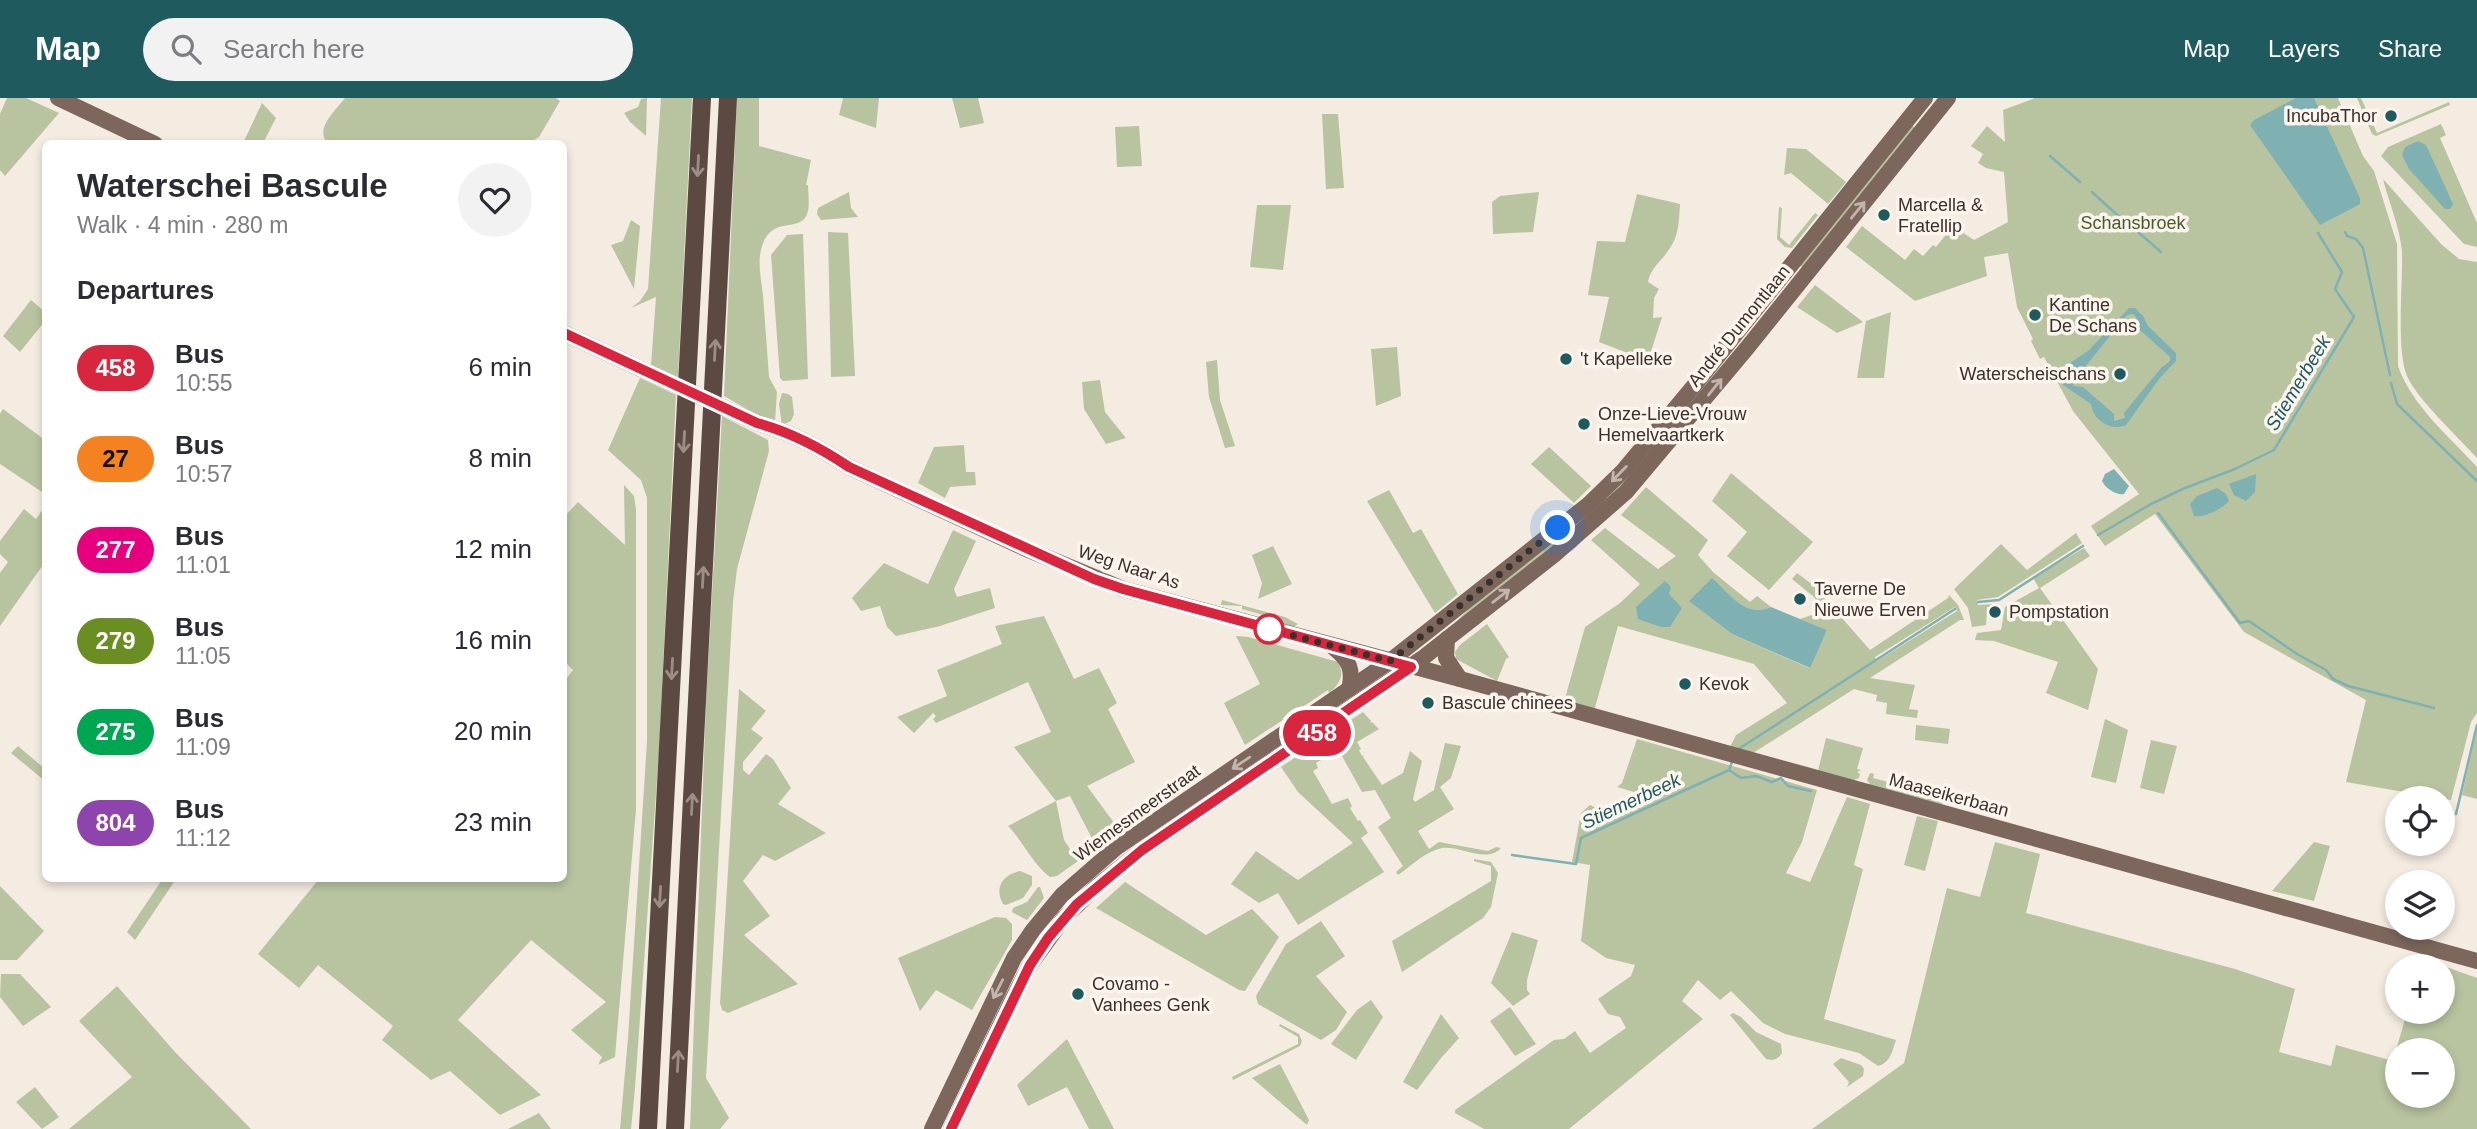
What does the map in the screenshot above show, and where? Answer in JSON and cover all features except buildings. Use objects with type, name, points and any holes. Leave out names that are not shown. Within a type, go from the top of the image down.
[{"type":"highway","points":[[648,1129],[702,98]]},
{"type":"highway","points":[[675,1129],[728,98]]},
{"type":"main road","points":[[58,98],[147,140]]},
{"type":"main road","name":"André Dumontlaan","points":[[1390,661],[1580,511],[1623,471],[1926,98]]},
{"type":"main road","name":"André Dumontlaan","points":[[1411,667],[1554,555],[1626,492],[1655,461],[1948,98]]},
{"type":"main road","name":"Weg Naar As","points":[[567,334],[757,423],[774,435],[827,461],[849,467],[1094,579],[1411,667]]},
{"type":"main road","points":[[1447,639],[1446,658],[1460,679]]},
{"type":"main road","points":[[1329,645],[1345,657],[1350,665],[1352,678],[1349,689]]},
{"type":"main road","name":"Wiemesmeerstraat","points":[[932,1129],[1014,958],[1032,930],[1062,895],[1116,848],[1390,661]]},
{"type":"main road","name":"Wiemesmeerstraat","points":[[951,1129],[1030,965],[1077,904],[1142,850],[1411,667]]},
{"type":"main road","name":"Maaseikerbaan","points":[[1411,667],[2477,961]]},
{"type":"green space","points":[[7,98],[26,98],[59,113],[5,176],[0,170],[0,114]]},
{"type":"green space","points":[[345,98],[556,98],[560,101],[539,137],[534,140],[326,140],[323,131]]},
{"type":"green space","points":[[647,98],[646,136],[624,113],[638,107],[641,99]]},
{"type":"green space","points":[[661,98],[692,98],[678,377],[651,365],[656,297],[631,308],[648,289]]},
{"type":"green space","points":[[737,98],[759,98],[759,146],[811,160],[806,185],[809,198],[807,215],[800,222],[771,231],[762,246],[760,258],[769,377],[777,392],[775,421],[766,420],[724,396]]},
{"type":"green space","points":[[843,98],[879,98],[876,128],[839,115]]},
{"type":"green space","points":[[952,98],[978,98],[984,123],[960,128]]},
{"type":"green space","name":"Schansbroek","points":[[2035,98],[2338,98],[2363,156],[2374,171],[2397,244],[2398,366],[2404,381],[2422,407],[2477,467],[2477,713],[2471,722],[2455,786],[2385,786],[2385,789],[2346,782],[2366,700],[2244,632],[2155,514],[2105,546],[2091,526],[2139,494],[2073,411],[2044,357],[2040,359],[2017,307],[2008,253],[1984,257],[1987,276],[1915,301],[1846,247],[1862,226],[1905,260],[1914,249],[1923,256],[1933,245],[1936,247],[1953,226],[1974,240],[2008,222],[2004,172],[1986,168],[1978,163],[1983,154],[1971,146],[1987,126],[2005,142],[2003,110]]},
{"type":"green space","points":[[2357,98],[2361,98],[2377,133],[2449,102],[2450,105],[2376,136],[2372,134]]},
{"type":"green space","points":[[262,103],[276,118],[265,140],[244,140]]},
{"type":"green space","points":[[1322,114],[1338,114],[1344,188],[1326,189]]},
{"type":"green space","points":[[1910,124],[1917,129],[1802,268],[1800,265]]},
{"type":"green space","points":[[2441,124],[2446,135],[2440,138],[2477,223],[2477,247],[2464,244],[2381,156],[2388,147]]},
{"type":"green space","points":[[1139,126],[1142,166],[1117,167],[1115,127]]},
{"type":"green space","points":[[1787,148],[1806,149],[1846,182],[1828,204],[1791,173],[1784,175]]},
{"type":"green space","points":[[2383,179],[2441,244],[2459,259],[2477,262],[2477,458],[2429,407],[2407,376],[2401,334],[2401,243]]},
{"type":"green space","points":[[849,192],[851,208],[858,217],[821,220],[817,214],[818,208]]},
{"type":"green space","points":[[1539,192],[1533,232],[1493,234],[1492,202],[1500,196]]},
{"type":"green space","points":[[1637,194],[1680,204],[1673,243],[1651,272],[1648,282],[1659,289],[1654,298],[1653,318],[1662,317],[1648,361],[1599,342],[1609,297],[1588,295],[1597,241],[1625,242]]},
{"type":"green space","points":[[1257,205],[1291,205],[1283,270],[1250,267]]},
{"type":"green space","points":[[1779,207],[1782,208],[1780,237],[1789,245],[1815,213],[1818,215],[1792,248],[1785,247],[1777,239]]},
{"type":"green space","points":[[631,220],[640,226],[634,289],[611,245],[623,241]]},
{"type":"green space","points":[[828,232],[848,233],[855,376],[831,377]]},
{"type":"green space","points":[[803,234],[808,379],[783,381],[780,378],[771,255],[787,235]]},
{"type":"green space","points":[[1815,285],[1863,322],[1837,333],[1797,307]]},
{"type":"green space","points":[[31,300],[42,309],[42,325],[20,352],[3,336]]},
{"type":"green space","points":[[1891,312],[1884,378],[1857,378],[1866,321]]},
{"type":"green space","points":[[1397,347],[1401,396],[1376,406],[1371,349]]},
{"type":"green space","points":[[1217,360],[1220,400],[1235,446],[1225,448],[1209,397],[1206,362]]},
{"type":"green space","points":[[640,378],[676,395],[659,752],[635,1088],[631,1129],[620,1129],[647,741],[647,498],[641,480],[608,450]]},
{"type":"green space","points":[[1100,380],[1105,412],[1126,438],[1106,444],[1084,409],[1082,382]]},
{"type":"green space","points":[[782,393],[792,397],[794,414],[791,421],[782,425],[779,404]]},
{"type":"green space","points":[[1690,401],[1693,405],[1610,500],[1460,622],[1458,620],[1480,597]]},
{"type":"green space","points":[[3,409],[42,438],[42,492],[0,464],[0,414]]},
{"type":"green space","points":[[722,416],[768,440],[769,451],[737,569],[733,602],[706,1078],[729,1118],[720,1129],[690,1129],[706,702]]},
{"type":"green space","points":[[964,445],[966,472],[975,472],[976,485],[950,487],[945,498],[918,483],[934,447]]},
{"type":"green space","points":[[1549,447],[1591,486],[1574,503],[1531,464]]},
{"type":"green space","points":[[1731,473],[1813,542],[1769,590],[1727,556],[1747,532],[1712,501]]},
{"type":"green space","points":[[624,485],[634,496],[636,509],[636,809],[615,1057],[598,1065],[602,1057],[571,1030],[606,1002],[531,940],[458,1020],[541,1095],[500,1115],[450,1071],[431,1080],[382,1040],[393,1026],[318,965],[299,988],[258,954],[317,882],[567,882],[567,678],[573,670],[567,664],[567,514],[578,502],[625,545]]},
{"type":"green space","points":[[1646,487],[1708,540],[1698,555],[1713,572],[1750,602],[1757,596],[1771,607],[1762,610],[1746,607],[1712,579],[1690,601],[1732,634],[1809,668],[1827,630],[1800,619],[1823,611],[1814,597],[1792,579],[1797,573],[1813,585],[1870,650],[1949,595],[1958,605],[1964,620],[1960,620],[1870,678],[1915,685],[1909,709],[1918,710],[1917,718],[1886,714],[1887,703],[1876,701],[1877,695],[1854,689],[1753,753],[1730,747],[1736,735],[1787,703],[1754,664],[1618,626],[1594,711],[1564,702],[1585,627],[1620,603],[1640,584],[1591,540],[1605,528],[1658,569],[1676,556],[1621,515]],"holes":[[[1955,607],[1957,611],[1877,661],[1875,657]]]},
{"type":"green space","points":[[1389,490],[1413,533],[1421,529],[1458,594],[1435,613],[1367,501]]},
{"type":"green space","points":[[24,509],[36,519],[42,510],[42,566],[0,626],[0,573],[8,562],[0,554],[0,541]]},
{"type":"green space","points":[[953,530],[976,541],[954,589],[957,597],[990,588],[995,608],[940,626],[896,636],[887,627],[880,606],[861,611],[852,598],[884,563],[928,584]]},
{"type":"green space","points":[[2076,533],[2082,543],[1998,597],[1977,600],[1978,605],[1995,604],[1996,607],[1987,607],[1986,625],[1972,627],[1968,608],[1954,589],[2001,544],[2027,570]]},
{"type":"green space","points":[[1273,546],[1292,584],[1258,599],[1262,583],[1252,555]]},
{"type":"green space","points":[[2084,548],[2090,556],[2040,588],[2098,669],[2088,710],[2046,693],[2058,662],[1994,641],[1975,640],[1977,633],[2001,630],[2005,607],[2039,588],[2033,578]]},
{"type":"green space","points":[[1222,600],[1285,617],[1298,624],[1292,628],[1277,623],[1270,617],[1242,609],[1242,606],[1221,605]]},
{"type":"green space","points":[[1044,616],[1074,679],[1099,668],[1117,703],[1108,709],[1135,762],[1087,786],[1120,831],[1097,848],[1070,796],[1056,801],[1014,747],[1051,732],[1028,682],[936,723],[933,713],[914,733],[897,717],[947,696],[937,670],[1002,644],[995,626]]},
{"type":"green space","points":[[1487,624],[1509,657],[1497,681],[1456,659],[1455,652],[1460,645]]},
{"type":"green space","points":[[1236,636],[1338,662],[1340,679],[1329,693],[1328,690],[1245,745],[1224,703],[1260,684]]},
{"type":"green space","points":[[739,689],[766,711],[751,729],[763,738],[743,762],[743,770],[749,775],[766,754],[773,759],[791,788],[778,804],[826,833],[775,861],[763,855],[743,881],[770,916],[744,935],[798,984],[728,1013],[722,1010],[720,1003]]},
{"type":"green space","points":[[1363,712],[1370,723],[1379,729],[1357,742],[1361,749],[1359,750],[1382,785],[1403,773],[1410,751],[1422,761],[1413,799],[1415,802],[1434,790],[1445,743],[1461,746],[1451,778],[1440,787],[1454,809],[1418,831],[1429,849],[1439,842],[1488,851],[1501,848],[1495,852],[1481,854],[1442,848],[1424,855],[1398,875],[1396,872],[1403,866],[1378,827],[1391,818],[1375,790],[1362,792],[1342,756],[1338,757],[1328,739],[1328,735]]},
{"type":"green space","points":[[2105,719],[2128,730],[2116,783],[2091,777]]},
{"type":"green space","points":[[1916,725],[1950,729],[1948,744],[1915,740]]},
{"type":"green space","points":[[2477,729],[2477,799],[2462,795]]},
{"type":"green space","points":[[1826,738],[1863,748],[1857,769],[1861,770],[1857,772],[1860,774],[1859,778],[1852,781],[1818,771]]},
{"type":"green space","points":[[1637,739],[1817,790],[1802,842],[1786,873],[1810,882],[1847,797],[1870,804],[1854,865],[1863,869],[1824,1019],[1896,1040],[1892,1053],[1888,1060],[1878,1066],[1859,1053],[1785,1034],[1763,1023],[1731,991],[1720,1000],[1698,980],[1682,1001],[1703,1019],[1569,1129],[1484,1129],[1455,1113],[1455,1110],[1554,1040],[1564,1039],[1575,1031],[1590,1053],[1626,1028],[1620,1017],[1608,1014],[1598,999],[1631,976],[1635,965],[1606,958],[1581,941],[1590,865],[1572,862],[1581,813],[1590,805],[1616,818],[1658,799],[1617,787],[1622,783]]},
{"type":"green space","points":[[1321,740],[1328,749],[1326,752],[1331,754],[1316,763],[1318,768],[1313,771],[1332,804],[1348,798],[1352,806],[1350,808],[1368,833],[1361,838],[1384,872],[1298,925],[1278,893],[1259,903],[1231,884],[1256,851],[1298,880],[1353,843],[1298,792],[1281,767]]},
{"type":"green space","points":[[2151,740],[2177,746],[2164,794],[2140,788]]},
{"type":"green space","points":[[18,746],[42,766],[42,779],[11,753]]},
{"type":"green space","points":[[1870,773],[1874,774],[1873,778],[1946,797],[1945,802],[1940,805],[1872,787],[1867,780]]},
{"type":"green space","points":[[1056,801],[1064,840],[1078,861],[1057,876],[1050,877],[1038,866],[1008,826]]},
{"type":"green space","points":[[1917,816],[1938,821],[1925,871],[1904,865]]},
{"type":"green space","points":[[1995,842],[2040,854],[2026,913],[2235,969],[2295,989],[2279,1052],[2331,1066],[2336,1045],[2385,1059],[2385,1108],[2455,1108],[2455,1038],[2400,1038],[2404,1024],[2455,1024],[2455,970],[2477,978],[2477,1129],[1812,1129],[1904,1063],[1947,888],[1980,897]]},
{"type":"green space","points":[[2314,842],[2330,846],[2314,901],[2272,891]]},
{"type":"green space","points":[[1474,859],[1491,862],[1498,873],[1491,907],[1483,918],[1402,972],[1392,941],[1491,881],[1491,866]]},
{"type":"green space","points":[[1020,871],[1032,876],[1032,885],[1023,898],[1003,904],[999,893],[1001,883],[1008,876]]},
{"type":"green space","points":[[174,882],[135,940],[127,932],[160,883]]},
{"type":"green space","points":[[1125,882],[1206,935],[1252,909],[1279,937],[1245,991],[1239,990],[1096,908]]},
{"type":"green space","points":[[0,886],[44,931],[17,960],[0,960]]},
{"type":"green space","points":[[1038,887],[1044,898],[1027,920],[1012,912],[1013,908],[1027,902]]},
{"type":"green space","points":[[995,917],[1006,918],[1012,924],[1012,940],[972,1010],[936,990],[920,1011],[898,958]]},
{"type":"green space","points":[[1321,921],[1345,956],[1316,976],[1347,1012],[1336,1030],[1321,1040],[1258,1004],[1256,996],[1286,944]]},
{"type":"green space","points":[[1512,932],[1538,940],[1527,980],[1530,994],[1513,1006],[1491,983]]},
{"type":"green space","points":[[1,974],[20,974],[51,1007],[23,1026],[0,997]]},
{"type":"green space","points":[[117,986],[175,1052],[251,1129],[69,1129],[132,1077],[79,1021]]},
{"type":"green space","points":[[1371,1000],[1383,1017],[1356,1060],[1331,1044],[1357,1010]]},
{"type":"green space","points":[[1510,1007],[1536,1044],[1515,1056],[1490,1021]]},
{"type":"green space","points":[[1733,1013],[1756,1032],[1781,1044],[1782,1053],[1779,1057],[1766,1059],[1730,1015]]},
{"type":"green space","points":[[1441,1014],[1459,1038],[1417,1090],[1403,1082]]},
{"type":"green space","points":[[1280,1024],[1299,1034],[1302,1041],[1300,1046],[1233,1080],[1232,1077],[1298,1044],[1298,1037],[1279,1026]]},
{"type":"green space","points":[[1067,1039],[1114,1129],[1089,1129],[1067,1087],[1028,1106],[1017,1085]]},
{"type":"green space","points":[[1841,1058],[1861,1065],[1864,1069],[1863,1076],[1847,1087],[1849,1082],[1833,1064]]},
{"type":"green space","points":[[1280,1064],[1309,1120],[1307,1125],[1252,1078]]},
{"type":"green space","points":[[35,1087],[59,1117],[42,1129],[16,1102]]},
{"type":"green space","points":[[539,1113],[551,1129],[508,1129]]},
{"type":"water","points":[[2296,98],[2314,98],[2360,198],[2360,204],[2320,225],[2250,125],[2254,120]]},
{"type":"water","points":[[2418,141],[2426,145],[2453,204],[2450,209],[2445,209],[2409,169],[2402,155],[2405,147]]},
{"type":"water","points":[[2129,308],[2135,308],[2148,326],[2176,353],[2176,361],[2159,379],[2126,425],[2114,427],[2099,420],[2091,404],[2063,385],[2058,371],[2088,351]],"holes":[[[2133,314],[2140,330],[2170,357],[2170,361],[2161,368],[2124,413],[2125,418],[2114,421],[2114,414],[2083,387],[2074,386],[2071,379],[2080,373],[2127,315]]]},
{"type":"water","points":[[2114,469],[2129,486],[2124,494],[2112,491],[2102,481],[2105,474]]},
{"type":"water","points":[[2256,474],[2255,492],[2246,501],[2234,495],[2229,484]]},
{"type":"water","points":[[2217,488],[2226,494],[2229,501],[2213,512],[2194,516],[2190,504],[2197,496]]},
{"type":"water","points":[[1712,578],[1738,603],[1746,607],[1762,610],[1771,607],[1827,630],[1810,668],[1732,634],[1689,601]]},
{"type":"water","points":[[1665,581],[1671,587],[1669,594],[1682,608],[1670,627],[1661,627],[1638,619],[1636,607]]},
{"type":"waterway","points":[[2050,156],[2080,182]]},
{"type":"waterway","points":[[2092,192],[2126,223]]},
{"type":"waterway","points":[[2138,232],[2161,252]]},
{"type":"waterway","points":[[2345,232],[2363,248],[2390,375]]},
{"type":"waterway","name":"Stiemerbeek","points":[[2098,535],[2151,504],[2274,450],[2354,317],[2335,289],[2342,272],[2318,233]]},
{"type":"waterway","points":[[2391,383],[2397,404],[2477,481]]},
{"type":"waterway","points":[[2158,513],[2240,623],[2249,621],[2326,670],[2333,679],[2348,686],[2434,708]]},
{"type":"waterway","name":"Stiemerbeek","points":[[1978,602],[1999,600],[2083,546]]},
{"type":"waterway","name":"Stiemerbeek","points":[[1737,750],[1955,609]]},
{"type":"waterway","points":[[2456,814],[2477,725]]},
{"type":"waterway","name":"Stiemerbeek","points":[[1512,855],[1576,864],[1581,838],[1729,770],[1732,762]]},
{"type":"waterway","points":[[1729,770],[1741,778],[1756,776],[1772,782],[1781,778],[1788,786],[1811,791]]},
{"type":"bus line","name":"458","points":[[567,334],[757,423],[777,428],[849,467],[1094,579],[1411,667],[1142,850],[1077,904],[1048,938],[1030,965],[951,1129]]},
{"type":"place","name":"IncubaThor","points":[[2391,116]]},
{"type":"place","name":"Marcella & Fratellip","points":[[1884,215]]},
{"type":"place","name":"Kantine De Schans","points":[[2035,315]]},
{"type":"place","name":"'t Kapelleke","points":[[1566,359]]},
{"type":"place","name":"Waterscheischans","points":[[2120,374]]},
{"type":"place","name":"Onze-Lieve-Vrouw Hemelvaartkerk","points":[[1584,424]]},
{"type":"place","name":"Taverne De Nieuwe Erven","points":[[1800,599]]},
{"type":"place","name":"Pompstation","points":[[1995,612]]},
{"type":"place","name":"Kevok","points":[[1685,684]]},
{"type":"place","name":"Bascule chinees","points":[[1428,703]]},
{"type":"place","name":"Covamo - Vanhees Genk","points":[[1078,994]]},
{"type":"route","points":[[1269,629],[1390,661],[1558,528]]}]
